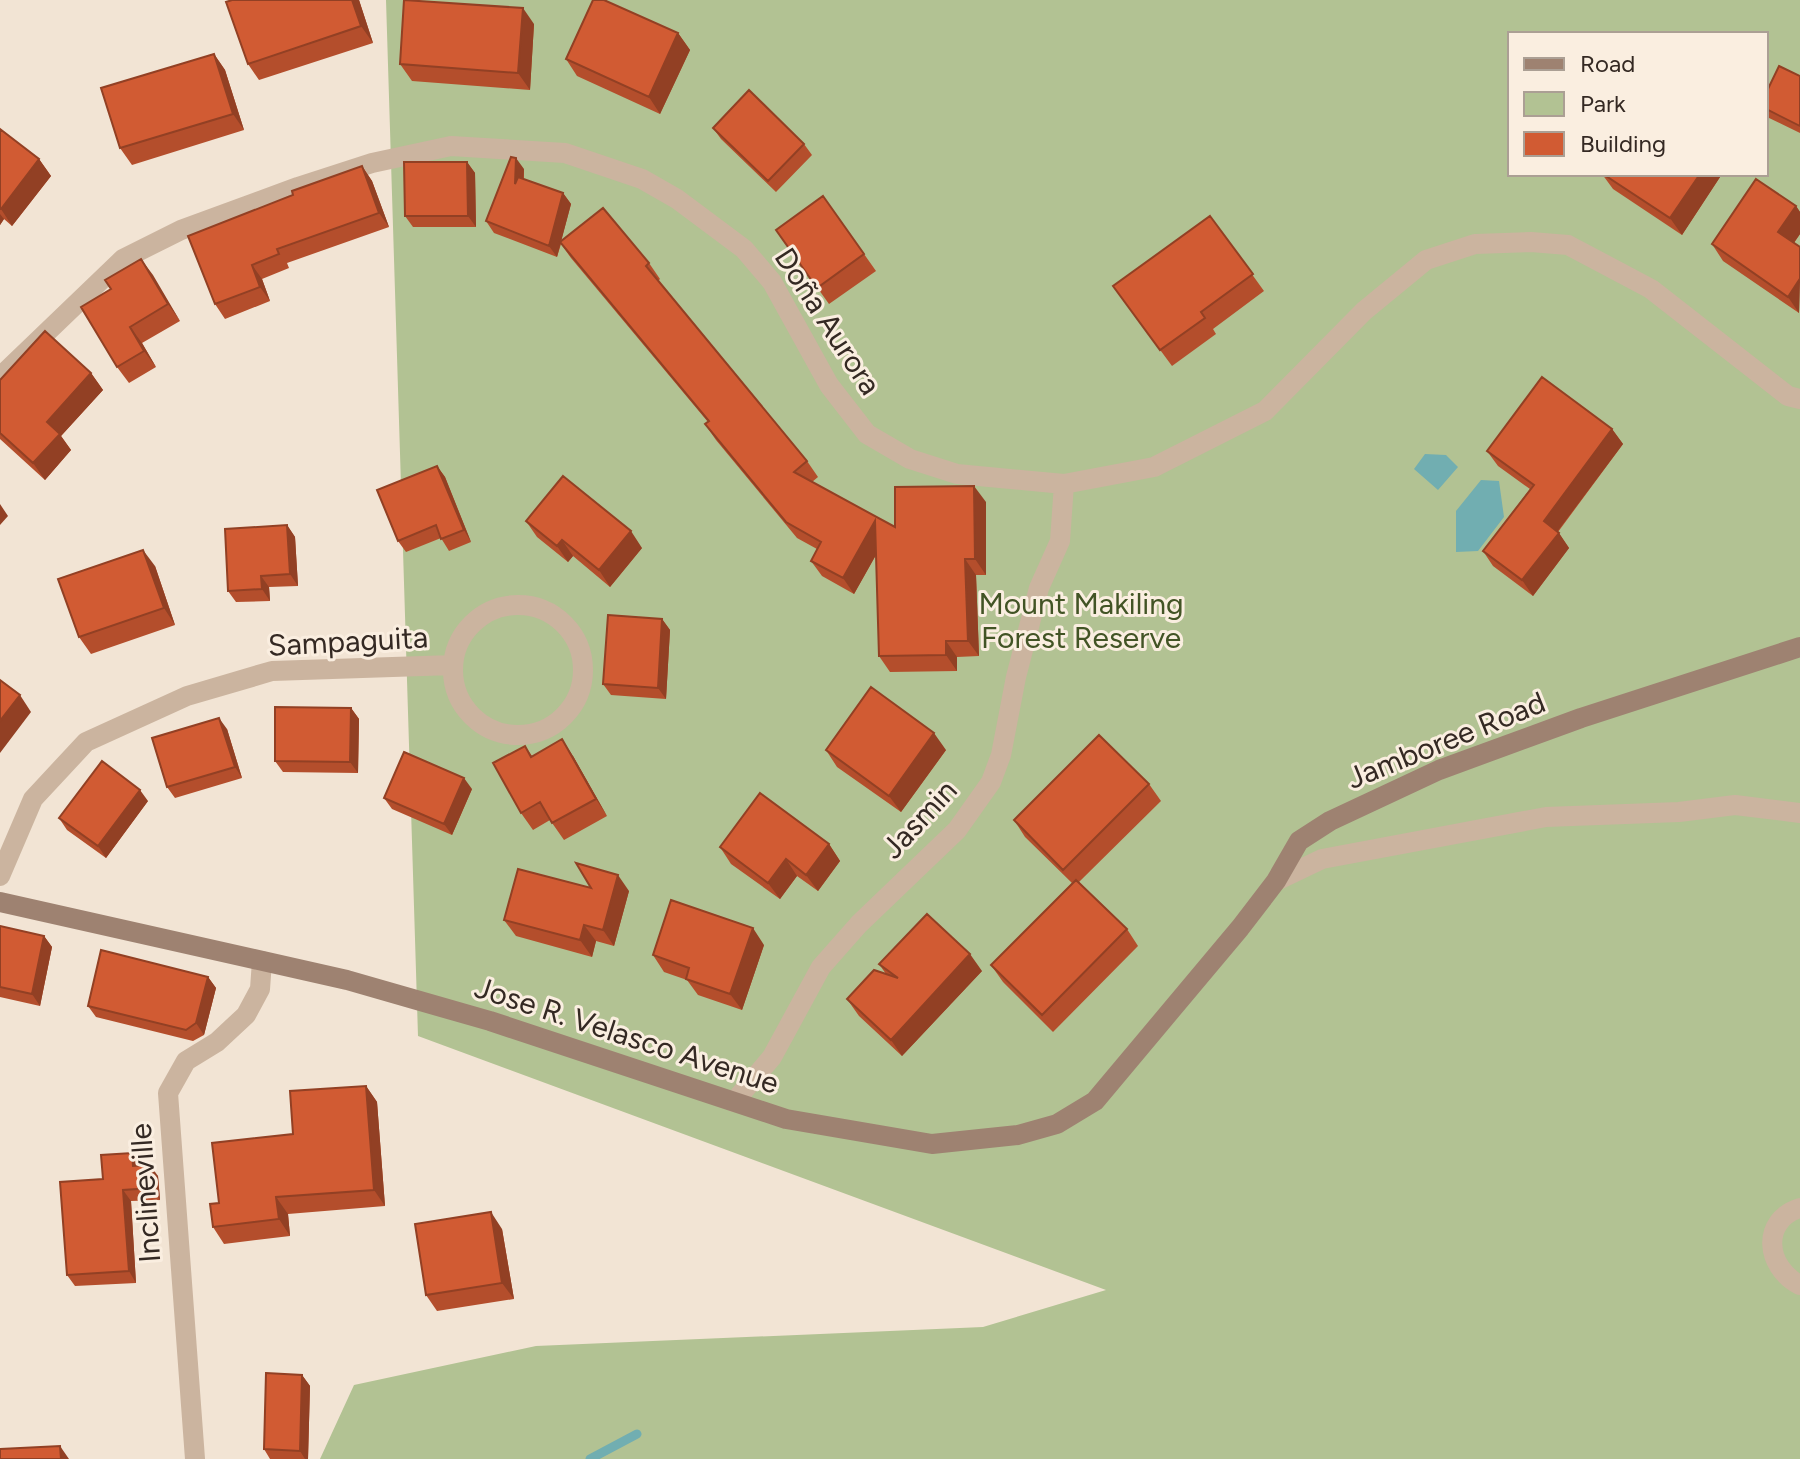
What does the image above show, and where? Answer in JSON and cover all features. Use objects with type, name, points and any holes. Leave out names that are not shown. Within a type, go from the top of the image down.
[{"type":"main road","name":"Jamboree Road","points":[[1187,991],[1276,881],[1299,841],[1330,821],[1439,770],[1581,718],[1800,647]]},
{"type":"main road","name":"Jose R. Velasco Avenue","points":[[0,902],[347,980],[490,1021],[786,1119],[932,1144],[1018,1135],[1057,1124],[1095,1101],[1187,991]]},
{"type":"street","name":"Doña Aurora","points":[[0,377],[123,259],[181,230],[372,163],[451,146],[508,147],[565,153],[642,179],[677,199],[744,249],[772,282],[829,385],[867,434],[910,459],[957,474],[1064,484],[1154,467],[1265,411],[1364,311],[1426,260],[1475,244],[1531,242],[1568,245],[1651,289],[1788,396],[1800,399]]},
{"type":"street","name":"Jasmin","points":[[734,1102],[772,1057],[821,967],[859,924],[957,830],[991,782],[1001,755],[1013,691],[1039,588],[1060,541],[1064,484]]},
{"type":"street","name":"Sampaguita","points":[[511,605],[547,612],[562,622],[574,636],[583,671],[576,698],[559,720],[543,730],[515,734],[488,728],[473,717],[461,702],[453,665],[456,647],[477,618],[511,605]]},
{"type":"street","name":"Sampaguita","points":[[0,876],[33,799],[86,742],[187,696],[272,671],[453,665]]},
{"type":"street","points":[[1276,881],[1322,859],[1546,817],[1679,812],[1735,805],[1800,813]]},
{"type":"street","name":"Inclineville","points":[[195,1459],[168,1093],[186,1061],[217,1042],[246,1015],[260,989],[262,961]]},
{"type":"street","points":[[1800,1208],[1784,1216],[1776,1231],[1772,1252],[1780,1274],[1800,1285]]},
{"type":"green space","name":"Mount Makiling Forest Reserve","points":[[386,0],[1800,0],[1800,1459],[320,1459],[354,1385],[536,1346],[983,1327],[1106,1290],[418,1036]]},
{"type":"water","points":[[1425,454],[1446,455],[1458,467],[1438,490],[1414,469]]},
{"type":"water","points":[[1481,480],[1499,481],[1504,517],[1478,551],[1456,552],[1456,511]]},
{"type":"building","points":[[352,0],[361,26],[248,64],[226,2]]},
{"type":"building","points":[[404,0],[523,8],[518,73],[400,64]]},
{"type":"building","points":[[593,0],[604,0],[678,33],[649,97],[566,59]]},
{"type":"building","points":[[214,54],[233,114],[120,148],[101,88]]},
{"type":"building","points":[[1779,66],[1800,76],[1800,126],[1768,110],[1768,89]]},
{"type":"building","points":[[749,90],[804,144],[768,181],[713,128]]},
{"type":"building","points":[[0,129],[39,159],[1,209],[0,209]]},
{"type":"building","points":[[511,157],[516,158],[515,184],[518,177],[563,193],[549,246],[486,221]]},
{"type":"building","points":[[404,162],[467,162],[468,216],[405,216]]},
{"type":"building","points":[[362,166],[379,213],[277,249],[279,254],[252,265],[260,287],[215,304],[188,236],[293,195],[292,191]]},
{"type":"building","points":[[1606,176],[1699,176],[1670,218]]},
{"type":"building","points":[[1756,179],[1796,206],[1778,232],[1800,247],[1800,281],[1788,297],[1712,244]]},
{"type":"building","points":[[823,196],[864,254],[817,288],[776,230]]},
{"type":"building","points":[[603,208],[649,263],[646,266],[807,461],[794,472],[895,527],[895,487],[974,486],[975,559],[965,559],[968,641],[946,641],[946,655],[879,656],[875,521],[843,578],[811,561],[821,542],[786,522],[705,424],[709,421],[560,242]]},
{"type":"building","points":[[1210,216],[1253,274],[1201,312],[1205,318],[1160,350],[1113,286]]},
{"type":"building","points":[[141,259],[168,304],[130,327],[144,351],[117,367],[81,307],[111,289],[105,280]]},
{"type":"building","points":[[45,331],[91,373],[47,422],[60,434],[33,463],[0,433],[0,380]]},
{"type":"building","points":[[1542,377],[1612,429],[1544,521],[1559,533],[1522,580],[1483,551],[1534,485],[1487,451]]},
{"type":"building","points":[[437,466],[464,530],[441,539],[436,525],[398,541],[377,490]]},
{"type":"building","points":[[563,476],[631,531],[599,570],[562,540],[557,546],[526,521]]},
{"type":"building","points":[[287,525],[290,574],[261,576],[262,589],[228,591],[225,529]]},
{"type":"building","points":[[143,550],[164,608],[79,637],[58,579]]},
{"type":"building","points":[[608,615],[662,619],[658,688],[603,684]]},
{"type":"building","points":[[0,680],[20,695],[0,721]]},
{"type":"building","points":[[871,687],[934,733],[889,796],[826,750]]},
{"type":"building","points":[[275,707],[351,708],[350,762],[275,761]]},
{"type":"building","points":[[219,718],[235,767],[167,787],[152,738]]},
{"type":"building","points":[[1099,735],[1149,784],[1063,870],[1014,820]]},
{"type":"building","points":[[562,739],[596,799],[552,823],[540,802],[521,813],[493,763],[525,746],[531,757]]},
{"type":"building","points":[[404,752],[464,778],[444,824],[384,798]]},
{"type":"building","points":[[102,761],[140,790],[98,846],[59,818]]},
{"type":"building","points":[[760,793],[829,844],[806,875],[786,859],[768,883],[720,847]]},
{"type":"building","points":[[576,863],[618,875],[603,930],[584,925],[580,940],[504,920],[518,869],[591,888]]},
{"type":"building","points":[[1076,880],[1127,929],[1042,1015],[991,965]]},
{"type":"building","points":[[671,900],[753,928],[730,994],[686,979],[689,968],[653,955]]},
{"type":"building","points":[[927,914],[970,954],[891,1040],[847,999],[874,970],[898,978],[879,964]]},
{"type":"building","points":[[0,926],[44,936],[32,994],[0,987]]},
{"type":"building","points":[[101,950],[208,977],[196,1023],[186,1030],[88,1006]]},
{"type":"building","points":[[366,1086],[374,1190],[276,1197],[279,1219],[213,1227],[210,1204],[219,1203],[212,1143],[293,1134],[290,1091]]},
{"type":"building","points":[[132,1153],[133,1166],[150,1165],[152,1188],[123,1190],[129,1271],[67,1275],[60,1182],[103,1179],[101,1155]]},
{"type":"building","points":[[491,1212],[502,1283],[426,1295],[415,1224]]},
{"type":"building","points":[[266,1373],[302,1375],[300,1451],[264,1449]]},
{"type":"building","points":[[60,1446],[61,1459],[0,1459],[0,1449]]},
{"type":"waterway","points":[[590,1459],[637,1434]]}]
